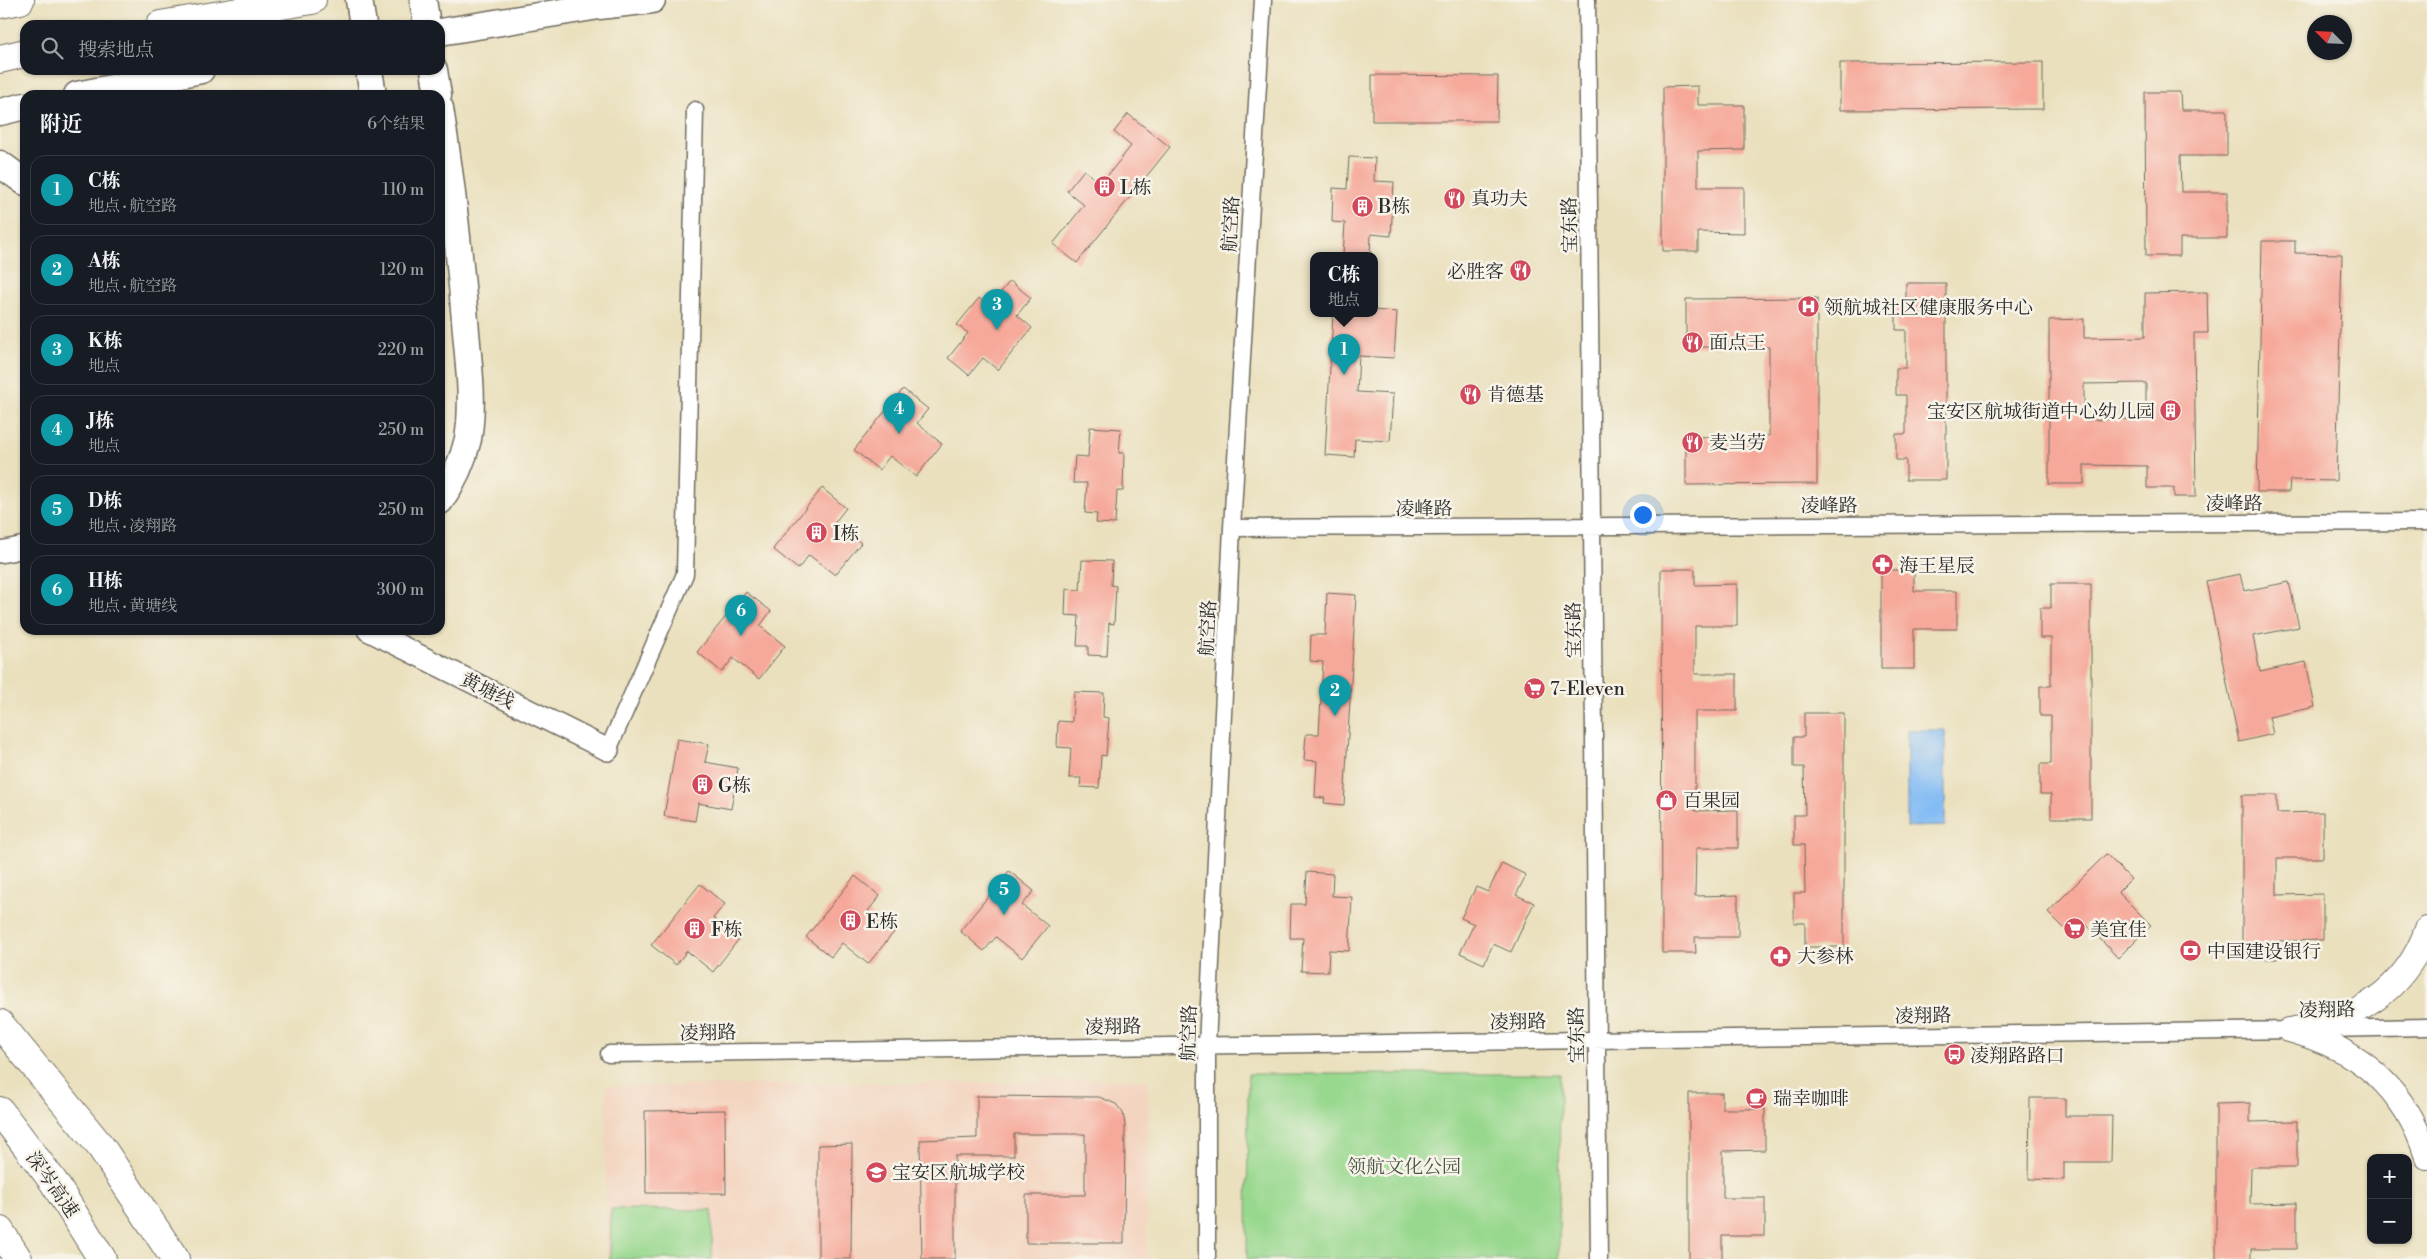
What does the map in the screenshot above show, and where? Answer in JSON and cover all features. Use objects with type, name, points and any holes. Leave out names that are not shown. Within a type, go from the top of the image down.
[{"type":"highway","points":[[0,4],[20,0]]},
{"type":"highway","points":[[190,20],[312,0]]},
{"type":"highway","points":[[0,58],[20,54]]},
{"type":"highway","points":[[0,1024],[100,1147],[175,1259]]},
{"type":"highway","name":"深岑高速","points":[[0,1111],[53,1181],[102,1259]]},
{"type":"highway","points":[[0,1231],[18,1259]]},
{"type":"main road","points":[[359,0],[362,20]]},
{"type":"main road","points":[[423,0],[426,20]]},
{"type":"main road","points":[[445,31],[599,6],[652,0]]},
{"type":"main road","points":[[100,90],[169,75]]},
{"type":"main road","points":[[148,90],[172,75]]},
{"type":"main road","points":[[370,75],[372,90]]},
{"type":"main road","points":[[435,75],[437,90]]},
{"type":"main road","points":[[0,112],[20,107]]},
{"type":"main road","points":[[445,141],[462,284],[471,400],[468,439],[457,472],[445,492]]},
{"type":"main road","points":[[0,164],[20,178]]},
{"type":"main road","points":[[2289,1030],[2317,1026],[2344,1018],[2369,1005],[2390,987],[2409,966],[2427,928]]},
{"type":"main road","points":[[2289,1030],[2318,1038],[2345,1050],[2369,1067],[2390,1088],[2408,1112],[2421,1138],[2427,1157]]},
{"type":"street","name":"航空路","points":[[1207,1259],[1207,1045],[1232,528],[1263,0]]},
{"type":"street","name":"宝东路","points":[[1587,0],[1599,1259]]},
{"type":"street","points":[[608,750],[686,574],[695,110]]},
{"type":"street","name":"凌峰路","points":[[1232,528],[2427,522]]},
{"type":"street","points":[[0,552],[20,548]]},
{"type":"street","name":"黄塘线","points":[[378,635],[608,750]]},
{"type":"street","name":"凌翔路","points":[[609,1054],[2427,1027]]},
{"type":"shaded area","name":"宝安区航城学校","points":[[1148,1079],[1147,1259],[605,1259],[606,1086],[965,1083]]},
{"type":"green space","name":"领航文化公园","points":[[1248,1074],[1560,1074],[1559,1259],[1247,1259]]},
{"type":"green space","points":[[611,1209],[712,1210],[712,1259],[610,1259]]},
{"type":"water","points":[[1907,730],[1945,730],[1945,826],[1907,827]]},
{"type":"building","points":[[2043,62],[2043,109],[1840,110],[1840,63]]},
{"type":"building","points":[[1372,75],[1498,76],[1497,121],[1372,121]]},
{"type":"building","points":[[1698,86],[1698,105],[1744,105],[1744,150],[1698,151],[1698,187],[1744,187],[1744,233],[1698,232],[1698,251],[1663,251],[1663,87]]},
{"type":"building","points":[[2145,92],[2180,92],[2181,110],[2227,110],[2227,156],[2180,156],[2181,192],[2227,192],[2227,238],[2180,238],[2180,256],[2146,256]]},
{"type":"building","name":"L栋","points":[[1128,114],[1170,147],[1077,263],[1053,244],[1084,205],[1067,191],[1084,170],[1101,184],[1131,146],[1114,132]]},
{"type":"building","name":"B栋","points":[[1349,157],[1375,158],[1374,181],[1394,182],[1391,236],[1371,234],[1370,252],[1343,252],[1345,223],[1332,222],[1333,188],[1347,189]]},
{"type":"building","points":[[2262,241],[2295,241],[2295,253],[2342,254],[2336,481],[2290,480],[2289,492],[2257,492]]},
{"type":"building","points":[[1010,281],[1031,298],[1017,315],[1032,328],[998,370],[983,358],[969,375],[948,358],[968,333],[957,325],[979,298],[990,306]]},
{"type":"building","points":[[1906,283],[1946,283],[1946,480],[1906,480],[1906,460],[1896,460],[1896,434],[1906,434],[1906,395],[1896,395],[1896,368],[1906,368],[1906,330],[1896,330],[1896,303],[1906,303]]},
{"type":"building","points":[[2207,292],[2208,333],[2194,333],[2196,497],[2174,497],[2174,488],[2147,488],[2147,466],[2084,465],[2084,484],[2049,484],[2049,320],[2084,319],[2084,338],[2145,337],[2145,293]],"holes":[[[2146,383],[2146,419],[2084,420],[2084,384]]]},
{"type":"building","points":[[1817,298],[1817,484],[1686,485],[1686,437],[1769,436],[1769,347],[1686,347],[1686,299]]},
{"type":"building","points":[[1378,310],[1397,312],[1394,358],[1359,356],[1357,392],[1393,394],[1390,441],[1355,439],[1354,457],[1325,455],[1333,317],[1378,317]]},
{"type":"building","points":[[903,389],[928,409],[917,423],[942,444],[916,477],[890,456],[879,470],[854,450]]},
{"type":"building","points":[[1090,427],[1121,429],[1119,453],[1124,453],[1123,491],[1117,491],[1115,524],[1096,523],[1097,514],[1085,513],[1087,483],[1073,483],[1075,456],[1088,457]]},
{"type":"building","name":"I栋","points":[[822,488],[846,508],[835,522],[861,543],[835,575],[809,555],[798,569],[773,549]]},
{"type":"building","points":[[1082,560],[1112,561],[1111,585],[1116,586],[1114,624],[1109,623],[1107,656],[1088,655],[1088,646],[1077,646],[1079,616],[1065,615],[1066,589],[1080,590]]},
{"type":"building","points":[[1661,569],[1695,569],[1695,585],[1737,584],[1737,626],[1695,626],[1695,674],[1737,674],[1737,711],[1695,711],[1695,811],[1738,810],[1738,848],[1696,848],[1695,896],[1738,895],[1738,937],[1695,937],[1696,953],[1662,953]]},
{"type":"building","points":[[1881,570],[1914,570],[1914,591],[1957,591],[1957,629],[1914,629],[1914,669],[1881,669]]},
{"type":"building","points":[[2240,574],[2244,591],[2289,582],[2299,627],[2253,636],[2260,672],[2306,662],[2315,707],[2269,717],[2273,734],[2239,742],[2206,581]]},
{"type":"building","points":[[2051,584],[2091,584],[2091,818],[2051,818],[2051,794],[2040,794],[2040,764],[2051,764],[2051,716],[2040,716],[2040,686],[2051,686],[2051,638],[2040,638],[2040,608],[2051,608]]},
{"type":"building","points":[[746,592],[771,611],[760,626],[785,646],[759,679],[733,658],[722,672],[697,652]]},
{"type":"building","points":[[1327,593],[1356,595],[1344,805],[1324,803],[1325,798],[1315,797],[1317,761],[1304,760],[1306,734],[1319,734],[1323,662],[1310,661],[1311,635],[1325,635]]},
{"type":"building","points":[[1074,692],[1104,693],[1103,717],[1109,718],[1106,756],[1101,755],[1099,788],[1080,787],[1081,778],[1069,778],[1071,748],[1057,747],[1058,721],[1072,722]]},
{"type":"building","points":[[1804,713],[1844,713],[1844,947],[1805,947],[1805,923],[1794,923],[1794,893],[1805,893],[1804,845],[1794,845],[1794,815],[1805,815],[1804,767],[1794,767],[1794,737],[1804,737]]},
{"type":"building","name":"G栋","points":[[677,739],[709,744],[705,762],[738,768],[731,809],[698,803],[695,821],[664,816]]},
{"type":"building","points":[[2242,795],[2277,795],[2277,813],[2323,812],[2323,858],[2277,858],[2277,895],[2323,894],[2323,940],[2277,941],[2277,959],[2242,959]]},
{"type":"building","points":[[2106,854],[2131,879],[2118,892],[2151,925],[2118,958],[2086,924],[2073,937],[2048,912]]},
{"type":"building","points":[[1502,863],[1526,875],[1516,895],[1534,903],[1511,952],[1493,944],[1484,964],[1460,953],[1474,924],[1461,918],[1476,887],[1488,892]]},
{"type":"building","points":[[1009,871],[1034,891],[1022,905],[1048,926],[1022,958],[996,937],[984,951],[960,931]]},
{"type":"building","points":[[1307,872],[1333,874],[1332,896],[1352,897],[1349,951],[1329,950],[1328,972],[1301,971],[1303,938],[1290,938],[1291,904],[1305,904]]},
{"type":"building","name":"E栋","points":[[855,876],[880,896],[868,911],[894,932],[868,964],[842,943],[831,957],[806,937]]},
{"type":"building","name":"F栋","points":[[700,884],[725,904],[713,918],[739,939],[713,972],[687,951],[676,965],[651,945]]},
{"type":"building","points":[[1689,1093],[1722,1093],[1722,1109],[1765,1109],[1765,1150],[1723,1151],[1723,1198],[1765,1198],[1765,1236],[1722,1236],[1722,1259],[1689,1259]]},
{"type":"building","points":[[977,1096],[1099,1097],[1116,1104],[1123,1113],[1125,1125],[1124,1243],[1026,1243],[1026,1195],[1085,1195],[1085,1134],[1014,1134],[1014,1156],[955,1156],[955,1259],[922,1259],[920,1140],[977,1138]]},
{"type":"building","points":[[2030,1098],[2065,1098],[2065,1116],[2112,1116],[2111,1162],[2064,1162],[2064,1180],[2029,1179]]},
{"type":"building","points":[[2250,1103],[2250,1122],[2297,1121],[2297,1167],[2251,1167],[2250,1204],[2297,1203],[2297,1249],[2251,1249],[2251,1259],[2216,1259],[2216,1104]]},
{"type":"building","points":[[725,1110],[726,1193],[646,1193],[645,1111]]},
{"type":"building","points":[[852,1144],[851,1259],[818,1259],[818,1145]]},
{"type":"place","name":"L栋","points":[[1104,187]]},
{"type":"place","name":"真功夫","points":[[1455,198]]},
{"type":"place","name":"B栋","points":[[1362,206]]},
{"type":"place","name":"必胜客","points":[[1520,271]]},
{"type":"place","name":"领航城社区健康服务中心","points":[[1808,307]]},
{"type":"place","name":"K栋","points":[[997,330]]},
{"type":"place","name":"面点王","points":[[1693,342]]},
{"type":"place","name":"C栋","points":[[1344,375]]},
{"type":"place","name":"肯德基","points":[[1471,394]]},
{"type":"place","name":"宝安区航城街道中心幼儿园","points":[[2171,411]]},
{"type":"place","name":"J栋","points":[[899,434]]},
{"type":"place","name":"麦当劳","points":[[1693,442]]},
{"type":"place","name":"I栋","points":[[817,533]]},
{"type":"place","name":"海王星辰","points":[[1883,565]]},
{"type":"place","name":"H栋","points":[[741,636]]},
{"type":"place","name":"7-Eleven","points":[[1534,688]]},
{"type":"place","name":"A栋","points":[[1335,716]]},
{"type":"place","name":"G栋","points":[[702,785]]},
{"type":"place","name":"百果园","points":[[1667,800]]},
{"type":"place","name":"D栋","points":[[1004,915]]},
{"type":"place","name":"E栋","points":[[850,921]]},
{"type":"place","name":"F栋","points":[[695,929]]},
{"type":"place","name":"美宜佳","points":[[2074,929]]},
{"type":"place","name":"中国建设银行","points":[[2191,951]]},
{"type":"place","name":"大参林","points":[[1781,956]]},
{"type":"place","name":"凌翔路路口","points":[[1954,1055]]},
{"type":"place","name":"瑞幸咖啡","points":[[1757,1098]]},
{"type":"place","name":"宝安区航城学校","points":[[876,1172]]}]
